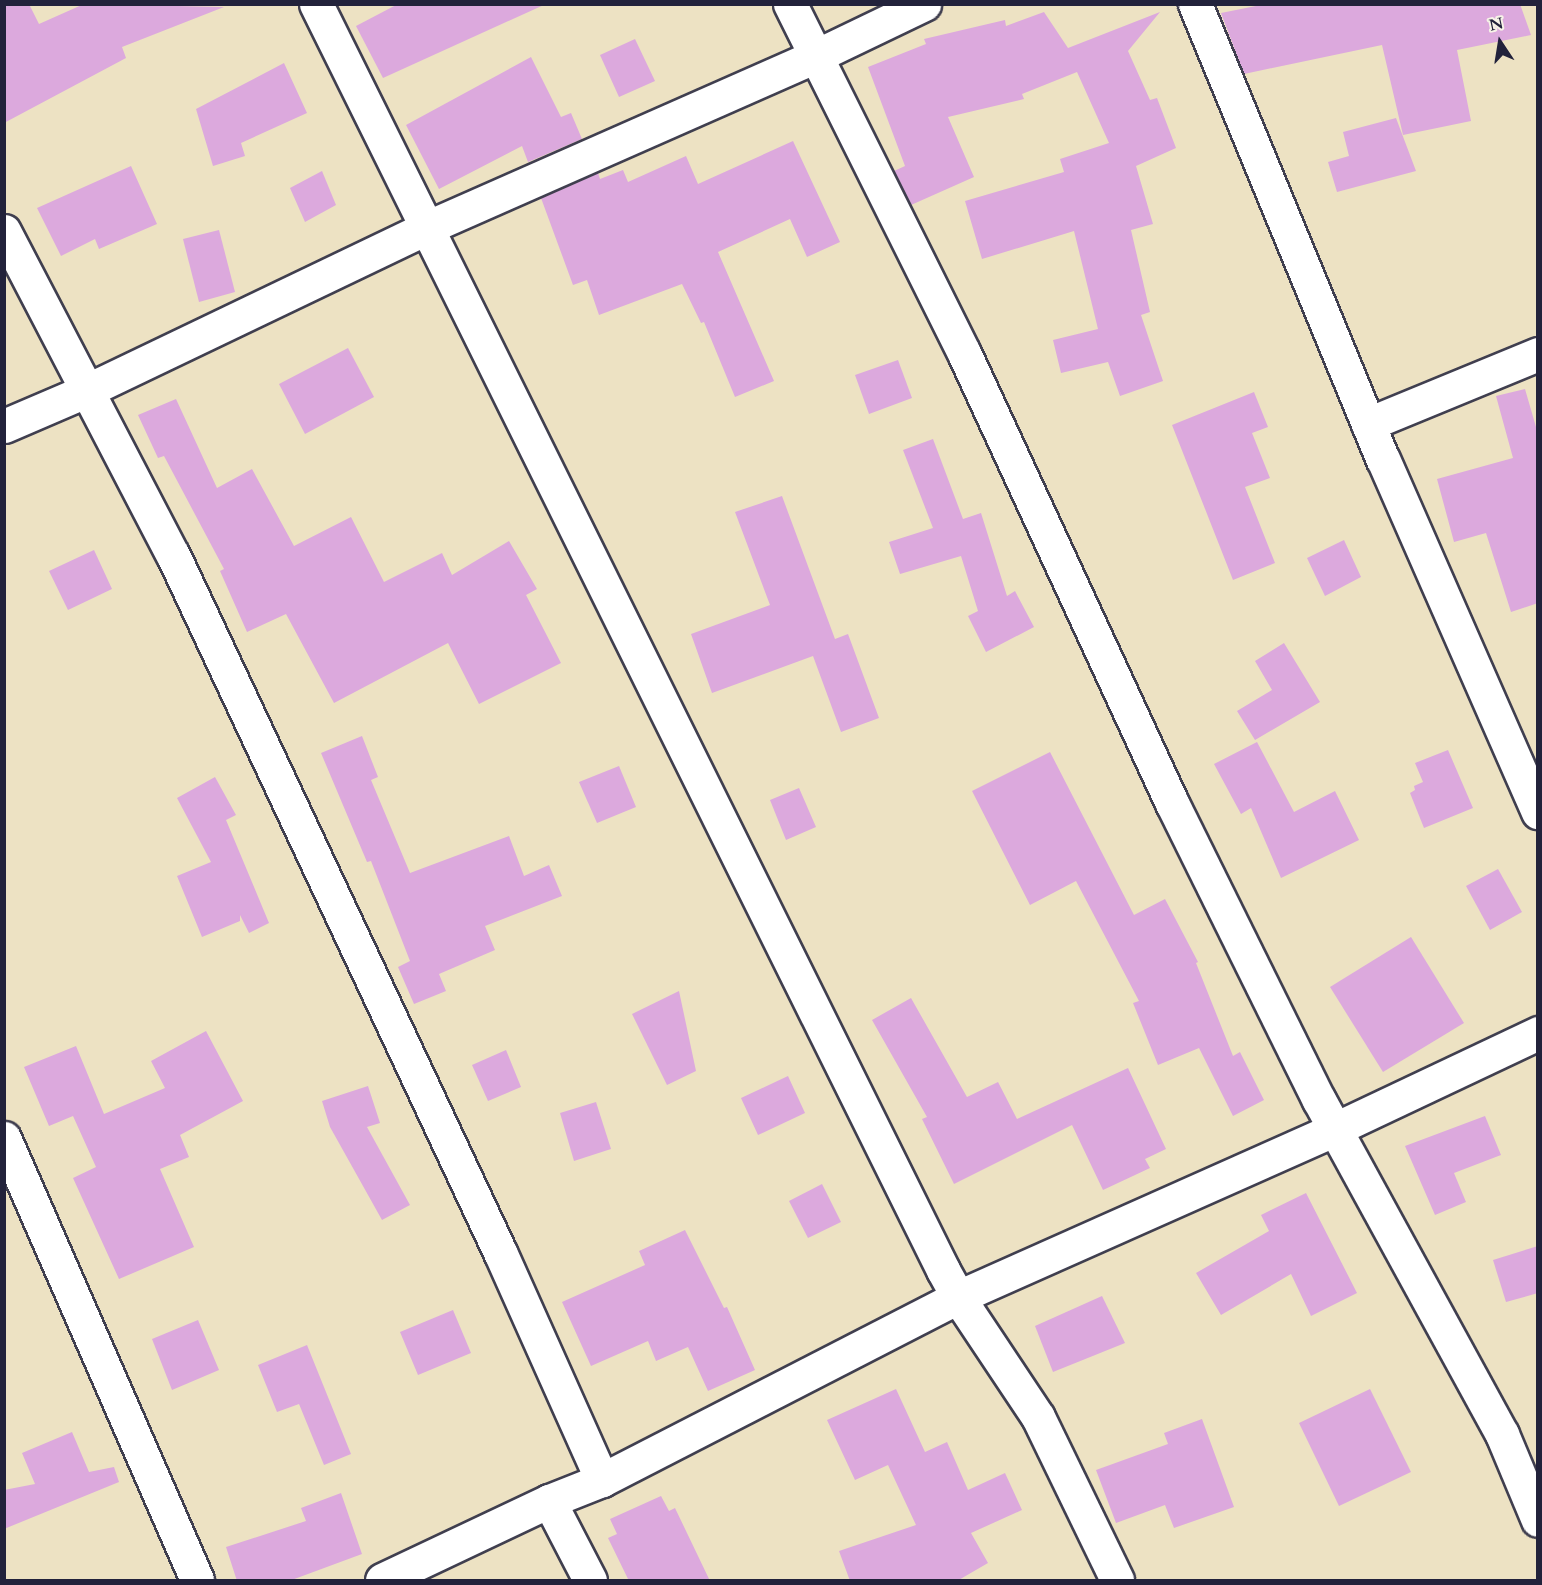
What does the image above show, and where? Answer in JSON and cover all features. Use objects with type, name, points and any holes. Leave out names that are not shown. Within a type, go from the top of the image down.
[{"type":"street","points":[[316,4],[958,1297],[1038,1417],[1117,1581]]},
{"type":"street","points":[[790,4],[969,364],[1172,803],[1335,1129],[1502,1434],[1538,1520]]},
{"type":"street","points":[[4,426],[88,390],[426,228],[816,56],[924,4]]},
{"type":"street","points":[[1195,4],[1368,424],[1538,812]]},
{"type":"street","points":[[4,231],[183,577],[495,1242],[602,1480]]},
{"type":"street","points":[[1368,424],[1538,354]]},
{"type":"street","points":[[382,1581],[549,1501],[602,1480],[958,1297],[1335,1129],[1538,1033]]},
{"type":"street","points":[[4,1138],[197,1581]]},
{"type":"street","points":[[549,1501],[590,1581]]},
{"type":"building","points":[[4,4],[29,4],[39,24],[84,4],[224,7],[122,47],[126,58],[4,123]]},
{"type":"building","points":[[398,4],[546,4],[383,78],[356,26]]},
{"type":"building","points":[[1266,4],[1520,4],[1531,35],[1457,50],[1471,121],[1403,135],[1382,45],[1244,74],[1221,13]]},
{"type":"building","points":[[1044,12],[1068,48],[1160,12],[1128,51],[1150,100],[1157,98],[1176,148],[1136,166],[1153,224],[1131,230],[1150,312],[1141,315],[1163,381],[1120,396],[1108,362],[1061,373],[1053,340],[1098,329],[1074,231],[982,259],[965,201],[1064,172],[1060,159],[1109,143],[1077,72],[1022,94],[1024,99],[948,117],[974,177],[911,205],[894,171],[905,166],[868,67],[926,44],[924,39],[1005,20],[1006,26]]},
{"type":"building","points":[[635,39],[655,81],[619,97],[600,55]]},
{"type":"building","points":[[531,57],[561,117],[571,113],[582,139],[528,162],[522,146],[439,189],[406,125]]},
{"type":"building","points":[[284,63],[307,113],[241,143],[245,156],[213,166],[196,109]]},
{"type":"building","points":[[1396,118],[1416,171],[1337,192],[1328,162],[1349,156],[1343,132]]},
{"type":"building","points":[[793,141],[840,242],[807,257],[790,219],[718,252],[774,381],[735,397],[704,322],[701,323],[682,284],[599,315],[587,280],[573,285],[541,198],[598,173],[600,179],[623,170],[628,182],[686,156],[698,184]]},
{"type":"building","points":[[131,166],[157,224],[99,249],[95,239],[61,256],[37,208]]},
{"type":"building","points":[[322,171],[336,205],[305,222],[290,188]]},
{"type":"building","points":[[219,230],[235,292],[199,302],[183,239]]},
{"type":"building","points":[[348,348],[374,397],[305,434],[279,384]]},
{"type":"building","points":[[898,360],[912,398],[869,414],[855,375]]},
{"type":"building","points":[[1525,389],[1538,434],[1538,603],[1511,612],[1486,533],[1454,542],[1437,479],[1513,458],[1496,396]]},
{"type":"building","points":[[1254,392],[1268,427],[1252,433],[1270,478],[1245,487],[1275,563],[1233,580],[1172,425]]},
{"type":"building","points":[[176,399],[217,488],[252,469],[294,546],[351,517],[384,582],[442,553],[452,575],[509,541],[537,589],[526,595],[561,663],[479,704],[448,643],[334,703],[286,614],[247,632],[220,571],[224,569],[164,456],[158,458],[138,415]]},
{"type":"building","points":[[933,439],[963,519],[981,513],[1007,596],[1015,591],[1034,627],[986,652],[968,616],[978,611],[961,556],[900,574],[889,542],[933,528],[903,450]]},
{"type":"building","points":[[782,496],[835,639],[848,634],[879,718],[841,732],[813,656],[712,693],[691,634],[770,605],[735,512]]},
{"type":"building","points":[[1344,540],[1361,577],[1325,596],[1307,558]]},
{"type":"building","points":[[94,550],[112,589],[68,610],[49,571]]},
{"type":"building","points":[[1284,643],[1320,702],[1255,740],[1237,711],[1272,690],[1255,661]]},
{"type":"building","points":[[362,736],[378,777],[371,780],[410,873],[509,836],[524,876],[549,865],[562,896],[485,926],[495,950],[439,974],[446,991],[414,1004],[398,967],[410,961],[371,861],[367,862],[321,753]]},
{"type":"building","points":[[1257,742],[1294,812],[1335,791],[1359,840],[1281,878],[1251,808],[1241,814],[1214,764]]},
{"type":"building","points":[[1448,750],[1473,808],[1424,828],[1410,793],[1415,790],[1414,786],[1423,782],[1415,763]]},
{"type":"building","points":[[1050,752],[1134,915],[1165,899],[1198,962],[1196,963],[1233,1056],[1240,1052],[1264,1100],[1233,1116],[1199,1048],[1158,1065],[1133,1003],[1139,1001],[1076,881],[1030,905],[972,791]]},
{"type":"building","points":[[619,766],[636,807],[597,823],[579,782]]},
{"type":"building","points":[[215,777],[236,815],[226,820],[269,923],[249,933],[240,915],[240,921],[202,937],[177,876],[211,862],[177,798]]},
{"type":"building","points":[[799,788],[816,827],[786,840],[770,800]]},
{"type":"building","points":[[1498,869],[1522,912],[1490,930],[1466,886]]},
{"type":"building","points":[[1411,937],[1464,1023],[1383,1072],[1330,987]]},
{"type":"building","points":[[679,991],[696,1071],[667,1085],[632,1014]]},
{"type":"building","points":[[911,998],[967,1097],[998,1082],[1017,1119],[1128,1068],[1166,1149],[1145,1159],[1150,1168],[1103,1190],[1072,1125],[954,1184],[922,1119],[927,1117],[872,1020]]},
{"type":"building","points":[[206,1031],[243,1101],[180,1135],[189,1157],[160,1169],[194,1247],[119,1279],[73,1178],[96,1167],[73,1116],[49,1126],[24,1067],[76,1046],[104,1114],[165,1088],[151,1061]]},
{"type":"building","points":[[506,1050],[521,1087],[488,1101],[472,1065]]},
{"type":"building","points":[[788,1076],[805,1113],[758,1135],[741,1098]]},
{"type":"building","points":[[368,1086],[380,1123],[367,1127],[410,1205],[382,1220],[330,1127],[322,1101]]},
{"type":"building","points":[[596,1102],[611,1149],[574,1161],[560,1113]]},
{"type":"building","points":[[1485,1116],[1501,1155],[1454,1173],[1466,1202],[1435,1215],[1405,1146]]},
{"type":"building","points":[[822,1184],[841,1222],[808,1238],[789,1201]]},
{"type":"building","points":[[1306,1193],[1357,1293],[1311,1316],[1291,1274],[1221,1315],[1196,1273],[1269,1231],[1261,1215]]},
{"type":"building","points":[[685,1230],[724,1308],[727,1307],[755,1370],[708,1391],[688,1347],[656,1361],[648,1341],[591,1366],[562,1302],[645,1265],[639,1251]]},
{"type":"building","points":[[1538,1246],[1538,1293],[1506,1302],[1493,1260]]},
{"type":"building","points":[[1102,1296],[1125,1343],[1053,1372],[1035,1326]]},
{"type":"building","points":[[453,1310],[471,1353],[418,1375],[400,1332]]},
{"type":"building","points":[[198,1320],[219,1370],[172,1390],[152,1339]]},
{"type":"building","points":[[307,1345],[351,1454],[324,1465],[299,1404],[277,1412],[258,1365]]},
{"type":"building","points":[[896,1389],[925,1452],[947,1442],[968,1490],[1005,1473],[1022,1510],[971,1533],[988,1563],[957,1581],[850,1581],[839,1551],[916,1525],[888,1465],[855,1480],[827,1420]]},
{"type":"building","points":[[1370,1389],[1411,1472],[1339,1506],[1299,1423]]},
{"type":"building","points":[[1202,1419],[1234,1507],[1174,1528],[1165,1505],[1116,1523],[1096,1470],[1168,1444],[1164,1433]]},
{"type":"building","points":[[72,1432],[89,1472],[114,1467],[119,1482],[4,1529],[4,1490],[35,1484],[22,1453]]},
{"type":"building","points":[[341,1493],[362,1554],[289,1581],[237,1581],[226,1547],[306,1521],[301,1508]]},
{"type":"building","points":[[661,1496],[669,1511],[675,1508],[710,1581],[629,1581],[608,1538],[617,1534],[610,1519]]}]
